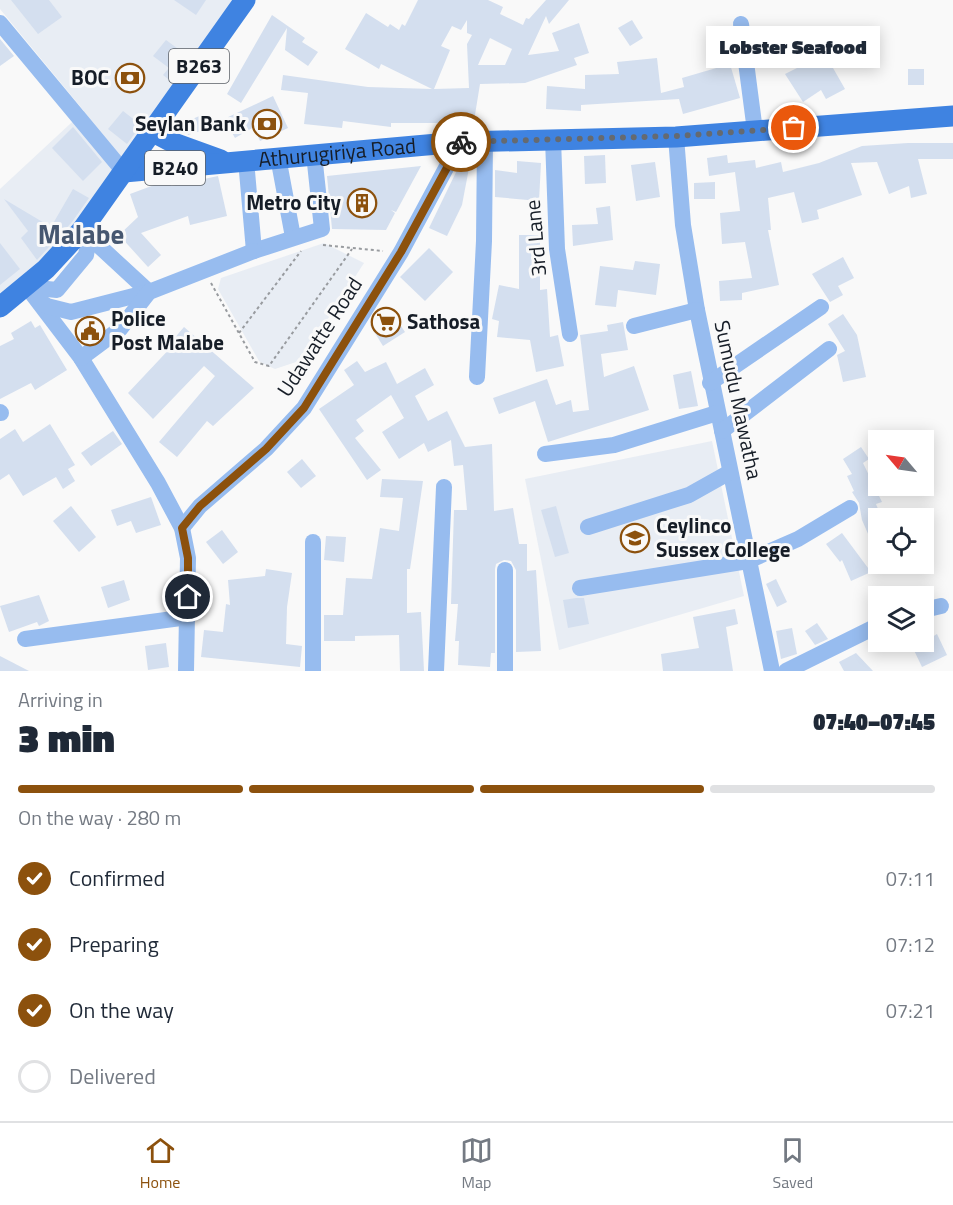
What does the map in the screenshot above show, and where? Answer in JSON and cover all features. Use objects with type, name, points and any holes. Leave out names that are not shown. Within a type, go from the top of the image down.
[{"type":"main road","name":"B263","points":[[153,132],[245,0]]},
{"type":"main road","name":"Athurugiriya Road","points":[[124,172],[460,142],[676,136],[953,116]]},
{"type":"main road","name":"Athurugiriya Road","points":[[153,132],[174,143],[236,161]]},
{"type":"main road","name":"B240","points":[[0,307],[31,293],[86,234],[124,172],[153,132]]},
{"type":"street","points":[[0,23],[124,172]]},
{"type":"street","points":[[741,24],[755,131]]},
{"type":"street","name":"Sumudu Mawatha","points":[[676,136],[683,225],[710,383],[772,671]]},
{"type":"street","name":"3rd Lane","points":[[553,138],[557,249],[570,334]]},
{"type":"street","points":[[477,376],[484,241],[485,141]]},
{"type":"street","name":"Udawatte Road","points":[[182,528],[200,506],[266,449],[304,408],[401,252],[460,142]]},
{"type":"street","points":[[31,293],[47,306],[71,312],[149,292],[206,272],[254,251],[300,240],[322,229],[314,154]]},
{"type":"street","points":[[278,157],[300,240]]},
{"type":"street","points":[[236,161],[254,251]]},
{"type":"street","points":[[86,234],[149,292]]},
{"type":"street","points":[[81,358],[120,329],[149,292]]},
{"type":"street","points":[[31,293],[81,358],[158,483],[182,528],[188,558],[186,671]]},
{"type":"street","points":[[710,383],[821,307]]},
{"type":"street","points":[[634,326],[697,310]]},
{"type":"street","points":[[722,431],[829,350]]},
{"type":"street","points":[[545,454],[614,445],[717,413]]},
{"type":"street","points":[[588,527],[689,495],[730,472]]},
{"type":"street","points":[[436,671],[444,487]]},
{"type":"street","points":[[580,588],[748,561],[798,539],[850,508]]},
{"type":"street","points":[[313,671],[314,542]]},
{"type":"street","points":[[505,570],[505,671]]},
{"type":"street","points":[[934,608],[941,606]]},
{"type":"street","points":[[24,639],[188,617]]},
{"type":"street","points":[[786,671],[868,630]]},
{"type":"path","points":[[239,334],[300,240]]},
{"type":"path","points":[[318,244],[401,252]]},
{"type":"path","points":[[206,272],[255,363],[269,366],[352,249]]},
{"type":"shaded area","points":[[0,0],[236,0],[78,226],[0,298],[0,189],[84,111],[0,9]]},
{"type":"shaded area","points":[[324,243],[364,263],[320,331],[296,362],[275,369],[259,361],[218,289],[221,278]]},
{"type":"shaded area","name":"Ceylinco Sussex College","points":[[712,441],[744,596],[559,650],[525,479]]},
{"type":"building","points":[[11,0],[49,0],[62,17],[38,34]]},
{"type":"building","points":[[174,0],[206,0],[196,15]]},
{"type":"building","points":[[418,0],[488,0],[503,7],[500,14],[523,25],[526,18],[529,19],[546,0],[569,0],[549,24],[546,16],[528,55],[559,51],[552,33],[579,23],[589,53],[574,58],[577,65],[525,83],[480,84],[474,121],[452,117],[452,123],[391,123],[391,127],[343,121],[342,128],[304,124],[308,93],[281,90],[283,75],[368,87],[432,89],[381,64],[379,69],[345,49],[366,13],[388,27],[390,24],[399,30],[402,24],[405,26]],"holes":[[[467,20],[467,33],[472,35],[467,44],[469,88],[434,89],[450,50],[441,46],[452,26],[461,30]],[[490,38],[512,49],[505,65],[478,65]]]},
{"type":"building","points":[[272,15],[305,38],[302,42],[318,52],[308,66],[285,50],[287,28],[241,103],[227,94]]},
{"type":"building","points":[[632,20],[643,38],[630,46],[618,28]]},
{"type":"building","points":[[789,31],[790,56],[757,58],[756,33]]},
{"type":"building","points":[[0,39],[14,56],[0,66]]},
{"type":"building","points":[[166,40],[189,57],[172,82],[163,75],[169,68],[153,56]]},
{"type":"building","points":[[825,54],[845,89],[826,99],[821,90],[803,102],[785,74]]},
{"type":"building","points":[[657,58],[661,93],[684,87],[682,78],[730,64],[740,98],[683,114],[679,99],[581,105],[581,111],[546,109],[547,86],[585,89],[585,75],[619,74],[617,62]]},
{"type":"building","points":[[908,69],[924,69],[924,85],[908,85]]},
{"type":"building","points":[[273,96],[288,128],[260,141],[254,127],[235,138],[224,119]]},
{"type":"building","points":[[123,111],[141,125],[127,144],[108,129]]},
{"type":"building","points":[[204,114],[210,128],[188,135],[183,123]]},
{"type":"building","points":[[73,127],[102,162],[83,181],[52,148]]},
{"type":"building","points":[[953,143],[953,159],[918,159],[927,194],[911,198],[909,186],[889,194],[877,162],[851,163],[862,195],[817,210],[819,219],[802,223],[794,192],[768,198],[771,230],[768,230],[779,285],[742,293],[742,300],[720,301],[719,281],[752,278],[745,242],[722,244],[720,213],[740,211],[735,172],[709,176],[707,158],[727,155],[728,163],[755,160],[756,168],[781,162],[783,172],[819,163],[862,146]]},
{"type":"building","points":[[605,155],[606,183],[585,184],[584,156]]},
{"type":"building","points":[[517,161],[541,163],[539,201],[495,197],[495,170],[517,173]]},
{"type":"building","points":[[655,162],[660,197],[636,201],[631,165]]},
{"type":"building","name":"Metro City","points":[[421,166],[396,212],[391,210],[395,213],[386,230],[332,229],[327,176]]},
{"type":"building","points":[[459,166],[469,168],[462,205],[447,236],[429,228]]},
{"type":"building","points":[[218,176],[227,216],[190,225],[188,216],[141,233],[161,255],[148,267],[119,235],[138,217],[130,194],[165,181],[170,181],[171,186]]},
{"type":"building","points":[[715,182],[715,199],[694,199],[694,183]]},
{"type":"building","points":[[73,189],[89,198],[72,222],[37,260],[21,238],[28,231],[4,199],[51,227]]},
{"type":"building","points":[[610,206],[613,240],[573,246],[572,225],[598,224],[596,208]]},
{"type":"building","points":[[519,235],[540,235],[540,290],[547,289],[550,337],[558,335],[564,366],[536,372],[530,340],[497,337],[499,321],[492,319],[499,285],[519,289]]},
{"type":"building","points":[[0,243],[20,269],[0,285]]},
{"type":"building","points":[[429,248],[453,272],[425,301],[400,277]]},
{"type":"building","points":[[843,257],[854,278],[838,286],[843,295],[830,302],[812,274]]},
{"type":"building","points":[[635,261],[660,264],[656,295],[618,290],[616,307],[595,305],[600,266],[633,270]]},
{"type":"building","points":[[391,311],[405,332],[383,346],[370,325]]},
{"type":"building","points":[[843,314],[857,335],[866,377],[843,382],[837,355],[845,351],[828,324]]},
{"type":"building","points":[[31,321],[35,328],[40,325],[67,370],[35,390],[31,383],[0,399],[0,346],[14,339],[11,333]]},
{"type":"building","name":"Police Post Malabe","points":[[92,321],[101,330],[87,340],[79,333]]},
{"type":"building","points":[[623,322],[628,350],[601,354],[604,377],[634,366],[649,410],[548,442],[535,401],[499,414],[493,398],[547,379],[556,405],[571,400],[573,412],[589,410],[580,335],[608,331],[607,325]]},
{"type":"building","points":[[184,327],[254,388],[213,426],[207,421],[177,457],[159,442],[215,376],[204,366],[153,419],[128,393],[175,343],[172,341]]},
{"type":"building","points":[[357,361],[365,372],[386,362],[397,384],[425,368],[434,385],[415,396],[428,421],[447,411],[465,447],[492,444],[494,511],[513,508],[519,544],[527,544],[527,571],[536,570],[541,651],[516,652],[516,570],[511,561],[504,560],[496,564],[495,569],[495,653],[491,653],[490,667],[458,665],[459,641],[455,641],[458,604],[451,604],[454,510],[467,510],[463,465],[454,466],[451,440],[428,452],[424,443],[399,459],[382,432],[404,418],[391,395],[356,420],[364,431],[355,438],[381,470],[367,480],[319,409],[354,385],[344,370]]},
{"type":"building","points":[[691,371],[698,406],[679,409],[673,375]]},
{"type":"building","points":[[50,424],[75,465],[68,469],[75,481],[63,489],[56,477],[23,496],[9,474],[0,480],[0,439],[15,429],[23,442]]},
{"type":"building","points":[[113,431],[122,444],[91,466],[81,453]]},
{"type":"building","points":[[861,447],[868,458],[863,463],[868,473],[868,496],[879,496],[882,502],[876,504],[878,508],[868,508],[868,534],[862,520],[859,503],[852,492],[854,491],[847,476],[852,474],[843,459]]},
{"type":"building","points":[[302,459],[316,476],[301,488],[287,472]]},
{"type":"building","points":[[382,479],[423,481],[410,569],[407,569],[407,613],[421,612],[424,671],[400,671],[399,635],[355,636],[355,641],[324,641],[324,615],[343,615],[346,578],[372,579],[380,528],[399,531],[403,498],[380,497]]},
{"type":"building","points":[[151,497],[161,525],[136,533],[131,521],[117,526],[111,510]]},
{"type":"building","points":[[71,506],[96,537],[79,552],[53,521]]},
{"type":"building","points":[[556,506],[569,553],[555,557],[541,510]]},
{"type":"building","points":[[222,530],[238,552],[223,564],[206,542]]},
{"type":"building","points":[[842,533],[868,568],[868,573],[851,581],[842,560],[840,562],[826,544]]},
{"type":"building","points":[[326,536],[346,537],[344,562],[324,560]]},
{"type":"building","points":[[266,569],[292,573],[287,607],[286,644],[302,646],[300,667],[201,657],[204,630],[223,632],[226,604],[230,605],[228,580],[265,576]]},
{"type":"building","points":[[776,579],[787,602],[777,607],[766,584]]},
{"type":"building","points":[[124,580],[130,600],[108,608],[101,587]]},
{"type":"building","points":[[39,595],[49,621],[39,626],[37,622],[9,632],[0,606]]},
{"type":"building","points":[[584,598],[589,624],[568,628],[563,600]]},
{"type":"building","points":[[735,609],[738,624],[726,627],[733,671],[663,671],[661,654],[699,648],[693,617]]},
{"type":"building","points":[[817,623],[828,639],[815,645],[805,631]]},
{"type":"building","points":[[792,628],[797,654],[781,659],[776,631]]},
{"type":"building","points":[[937,634],[947,655],[922,667],[915,652],[934,652],[934,636]]},
{"type":"building","points":[[166,643],[169,667],[148,670],[145,646]]},
{"type":"building","points":[[856,653],[873,671],[844,671],[839,662]]},
{"type":"building","points":[[0,656],[29,671],[0,671]]},
{"type":"way so far","points":[[461,142],[676,136],[794,128]]},
{"type":"place","name":"BOC","points":[[130,78]]},
{"type":"place","name":"Seylan Bank","points":[[267,124]]},
{"type":"place","name":"Lobster Seafood","points":[[794,128]]},
{"type":"place","name":"Metro City","points":[[362,203]]},
{"type":"place","name":"Sathosa","points":[[386,322]]},
{"type":"place","name":"Police Post Malabe","points":[[90,331]]},
{"type":"place","name":"Ceylinco Sussex College","points":[[635,538]]},
{"type":"district","name":"Malabe","points":[[81,235]]},
{"type":"route","points":[[188,597],[188,558],[182,528],[200,506],[266,449],[304,408],[414,230],[461,142]]}]
